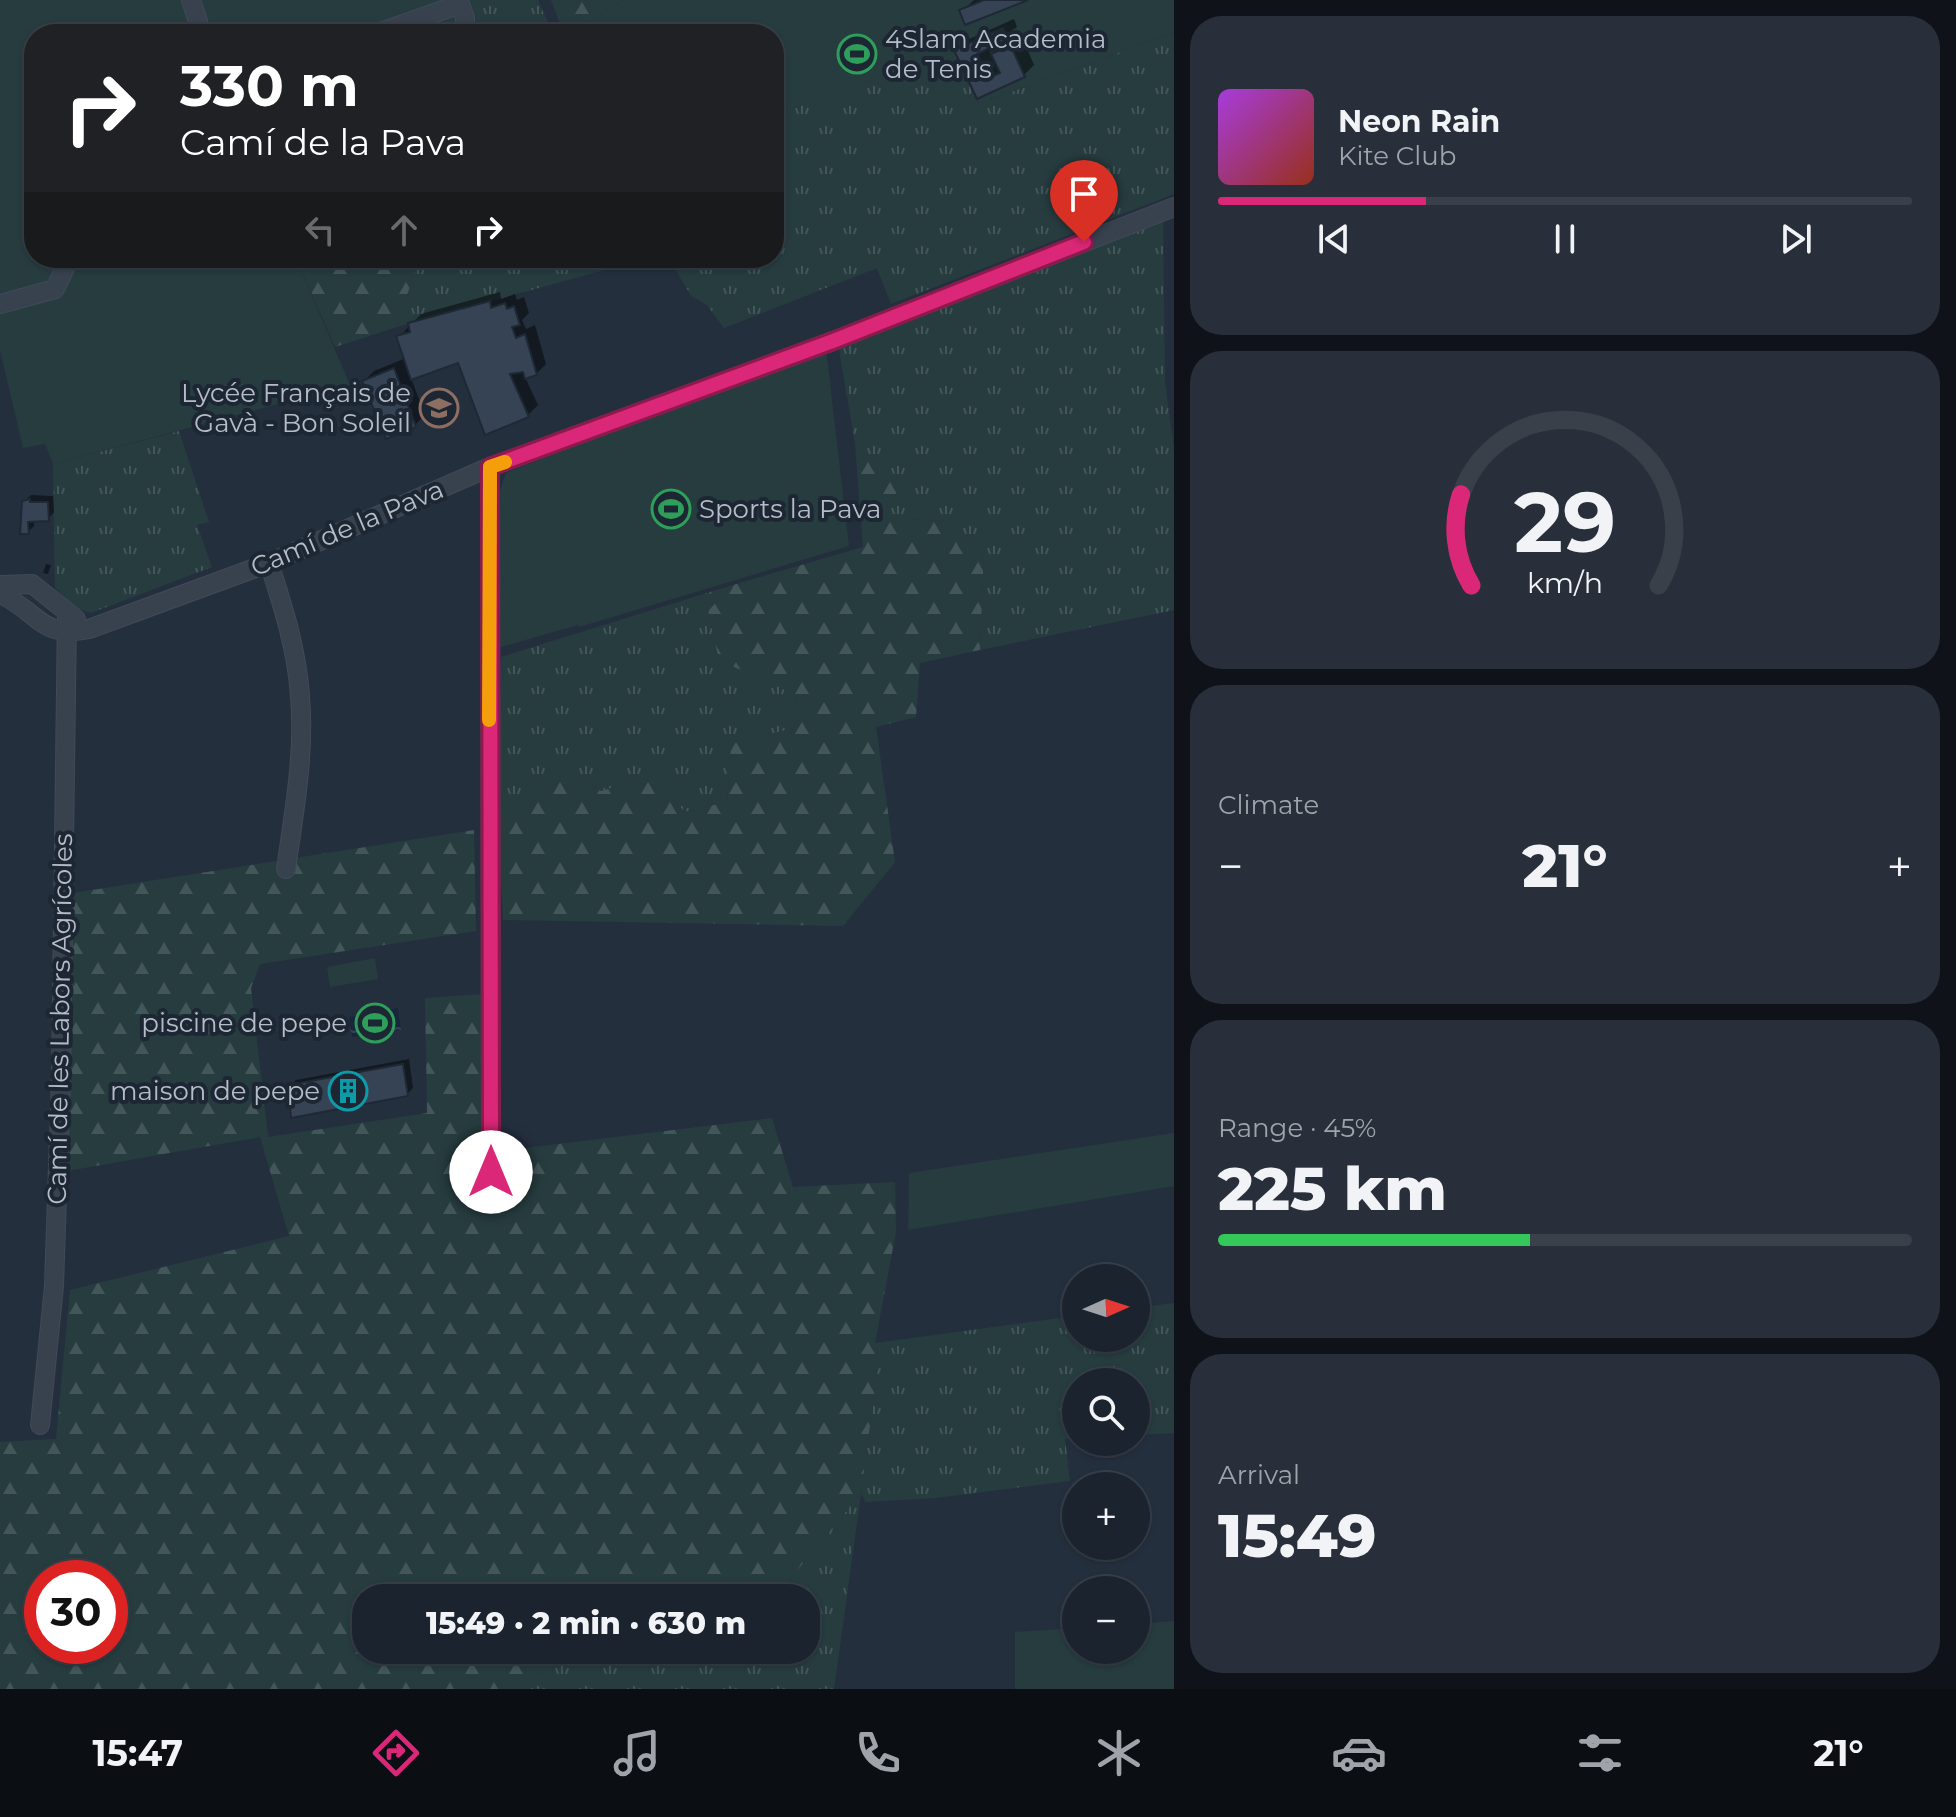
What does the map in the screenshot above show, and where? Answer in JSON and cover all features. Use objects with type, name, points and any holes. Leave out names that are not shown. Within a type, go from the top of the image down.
[{"type":"street","points":[[191,0],[199,24]]},
{"type":"street","points":[[403,24],[460,4],[465,24]]},
{"type":"street","name":"Camí de la Pava","points":[[65,632],[102,623],[269,563],[490,467],[833,341],[1174,207]]},
{"type":"street","points":[[0,304],[55,289],[65,268]]},
{"type":"street","points":[[490,467],[499,570],[491,1172]]},
{"type":"street","points":[[269,563],[287,619],[300,696],[300,771],[286,869]]},
{"type":"street","points":[[0,585],[32,584],[67,613],[82,621],[102,623]]},
{"type":"street","points":[[0,594],[26,609],[49,629],[65,632]]},
{"type":"street","name":"Camí de les Labors Agrícoles","points":[[40,1425],[54,1286],[61,1092],[67,613]]},
{"type":"green space","points":[[0,0],[471,0],[470,24],[24,24],[24,268],[300,268],[350,385],[53,464],[45,444],[23,448],[0,350]]},
{"type":"green space","points":[[471,0],[538,0],[549,24],[470,24]]},
{"type":"green space","points":[[551,0],[624,0],[587,24],[560,24]]},
{"type":"green space","points":[[624,0],[1174,0],[1174,32],[978,104],[952,50],[784,112],[784,24],[587,24]]},
{"type":"green space","points":[[1174,32],[1174,194],[891,304],[877,268],[724,328],[707,305],[691,296],[675,268],[784,268],[784,112],[952,49],[978,104]]},
{"type":"green space","points":[[1163,215],[1165,383],[1174,448],[1174,610],[980,650],[984,551],[951,521],[881,518],[903,482],[855,443],[838,344]]},
{"type":"green space","points":[[300,268],[416,268],[397,327],[335,347]]},
{"type":"green space","points":[[416,268],[612,268],[397,327]]},
{"type":"green space","name":"Sports la Pava","points":[[826,348],[849,546],[579,627],[497,648],[499,494],[506,473]]},
{"type":"green space","points":[[179,431],[209,522],[197,525],[212,567],[91,613],[74,607],[55,588],[53,464]]},
{"type":"green space","points":[[855,443],[903,482],[882,518],[951,521],[984,551],[980,650],[920,663],[916,717],[876,727],[895,862],[843,926],[503,920],[498,806],[540,799],[568,771],[601,791],[657,776],[684,812],[727,802],[731,744],[794,728],[796,695],[719,660],[708,611],[733,585],[863,547]]},
{"type":"green space","points":[[733,585],[708,611],[719,660],[796,694],[794,728],[731,745],[727,802],[684,812],[657,776],[601,791],[568,771],[540,799],[498,806],[501,657]]},
{"type":"green space","points":[[474,830],[476,931],[260,964],[251,988],[268,1137],[427,1113],[425,998],[483,994],[486,1187],[510,1168],[525,1148],[772,1118],[793,1187],[895,1182],[896,1232],[875,1343],[875,1388],[861,1493],[786,1584],[352,1584],[352,1664],[552,1664],[518,1689],[0,1689],[0,1442],[56,1439],[70,1290],[289,1236],[260,1137],[67,1171],[73,893]]},
{"type":"green space","points":[[375,958],[378,979],[330,987],[327,967]]},
{"type":"green space","points":[[1174,1133],[1174,1186],[908,1230],[909,1173]]},
{"type":"green space","points":[[1174,1303],[1174,1433],[1150,1434],[1150,1368],[1062,1368],[1062,1456],[1067,1456],[1069,1472],[1062,1472],[1062,1482],[935,1498],[866,1502],[861,1494],[834,1689],[518,1689],[552,1664],[820,1664],[820,1584],[786,1584],[861,1493],[875,1388],[875,1343],[1062,1318],[1062,1352],[1150,1352],[1150,1306]]},
{"type":"green space","points":[[1174,1621],[1174,1689],[1015,1689],[1015,1632],[1062,1629],[1062,1664],[1150,1664],[1150,1623]]},
{"type":"water","name":"piscine de pepe","points":[[398,1008],[401,1030],[352,1037],[349,1017]]},
{"type":"building","points":[[984,0],[1028,0],[965,25],[959,10]]},
{"type":"building","points":[[1003,28],[1008,39],[977,54],[988,78],[1000,73],[991,54],[1011,46],[1025,77],[977,99],[954,50]]},
{"type":"building","points":[[490,301],[491,308],[505,303],[507,309],[514,306],[520,325],[512,327],[516,338],[525,334],[537,375],[525,379],[523,372],[510,374],[529,417],[485,435],[458,363],[411,380],[396,336],[410,332],[408,323]]},
{"type":"building","points":[[394,368],[416,427],[386,439],[362,381]]},
{"type":"building","points":[[30,499],[30,502],[48,502],[49,521],[28,522],[29,534],[20,534],[22,501]]},
{"type":"building","name":"maison de pepe","points":[[403,1064],[408,1096],[291,1118],[288,1085]]},
{"type":"slow traffic","points":[[489,720],[490,467],[505,462]]},
{"type":"place","name":"4Slam Academia de Tenis","points":[[857,54]]},
{"type":"place","name":"Lycée Français de Gavà - Bon Soleil","points":[[439,408]]},
{"type":"place","name":"Sports la Pava","points":[[671,509]]},
{"type":"place","name":"piscine de pepe","points":[[375,1023]]},
{"type":"place","name":"maison de pepe","points":[[348,1091]]},
{"type":"route","points":[[491,1172],[488,814],[490,467],[833,341],[1084,242]]}]
